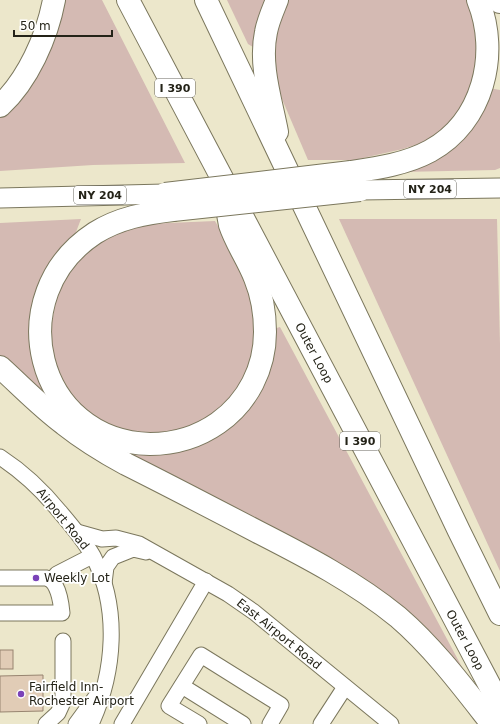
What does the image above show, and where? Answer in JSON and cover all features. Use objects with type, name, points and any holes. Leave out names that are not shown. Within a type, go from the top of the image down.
[{"type":"highway","points":[[0,106],[21,81],[38,52],[51,14],[54,0]]},
{"type":"highway","name":"Outer Loop","points":[[128,0],[500,705]]},
{"type":"highway","points":[[206,0],[500,614]]},
{"type":"highway","points":[[277,0],[266,32],[264,54],[283,163]]},
{"type":"highway","points":[[221,175],[230,226],[256,278],[262,299],[265,330],[264,347],[261,363],[255,379],[240,402],[229,414],[214,426],[197,434],[176,441],[155,444],[116,438],[91,425],[78,416],[59,395],[50,380],[41,353],[39,335],[41,310],[45,294],[55,274],[74,249],[104,227],[169,202],[355,181],[387,166],[423,155],[447,139],[466,120],[483,89],[489,64],[488,32],[478,0]]},
{"type":"highway","points":[[0,367],[54,416],[73,431],[102,450],[309,558],[366,592],[398,618],[427,645],[455,677],[492,724]]},
{"type":"main road","name":"NY 204","points":[[355,181],[500,188]]},
{"type":"main road","name":"NY 204","points":[[0,198],[169,202]]},
{"type":"street","name":"Airport Road","points":[[0,457],[18,469],[52,502],[77,532],[92,556],[104,584],[111,621],[108,668]]},
{"type":"street","name":"East Airport Road","points":[[77,532],[102,538],[116,538],[140,544],[232,596],[254,612],[390,724]]},
{"type":"street","name":"East Airport Road","points":[[104,584],[106,567],[113,557],[133,549],[159,555]]},
{"type":"street","points":[[52,580],[57,574],[92,556]]},
{"type":"street","points":[[0,578],[46,578],[52,580],[55,584],[62,613],[0,613]]},
{"type":"street","points":[[122,724],[206,581]]},
{"type":"street","points":[[46,724],[58,713],[63,702],[63,641]]},
{"type":"street","points":[[198,724],[169,706],[201,655],[282,705],[270,724]]},
{"type":"street","points":[[76,724],[99,691],[108,668]]},
{"type":"street","points":[[91,724],[102,696],[108,668]]},
{"type":"street","points":[[182,686],[243,724]]},
{"type":"street","points":[[321,724],[345,687]]},
{"type":"shaded area","points":[[61,0],[102,0],[185,163],[93,165],[0,171],[0,113]]},
{"type":"shaded area","points":[[227,0],[266,0],[253,47],[248,44]]},
{"type":"shaded area","points":[[285,0],[467,0],[481,48],[473,94],[447,126],[427,141],[403,149],[354,160],[308,160],[282,99],[273,69],[272,34]]},
{"type":"shaded area","points":[[489,88],[500,90],[500,168],[495,170],[401,172]]},
{"type":"shaded area","points":[[81,219],[76,232],[45,276],[49,394],[42,398],[0,356],[0,223]]},
{"type":"shaded area","points":[[339,219],[497,219],[500,344],[500,571]]},
{"type":"shaded area","points":[[215,221],[238,261],[250,294],[257,338],[254,356],[235,394],[213,416],[178,432],[132,434],[90,415],[68,393],[48,345],[59,282],[69,268],[104,237],[145,224]]},
{"type":"shaded area","points":[[280,327],[463,669],[408,614],[359,575],[119,454],[121,448],[219,431],[270,330]]},
{"type":"building","name":"Fairfield Inn- Rochester Airport","points":[[0,650],[13,650],[13,669],[0,669]]},
{"type":"building","name":"Fairfield Inn- Rochester Airport","points":[[43,675],[43,711],[0,712],[0,676]]},
{"type":"place","name":"Weekly Lot","points":[[36,578]]},
{"type":"place","name":"Fairfield Inn- Rochester Airport","points":[[21,694]]}]
